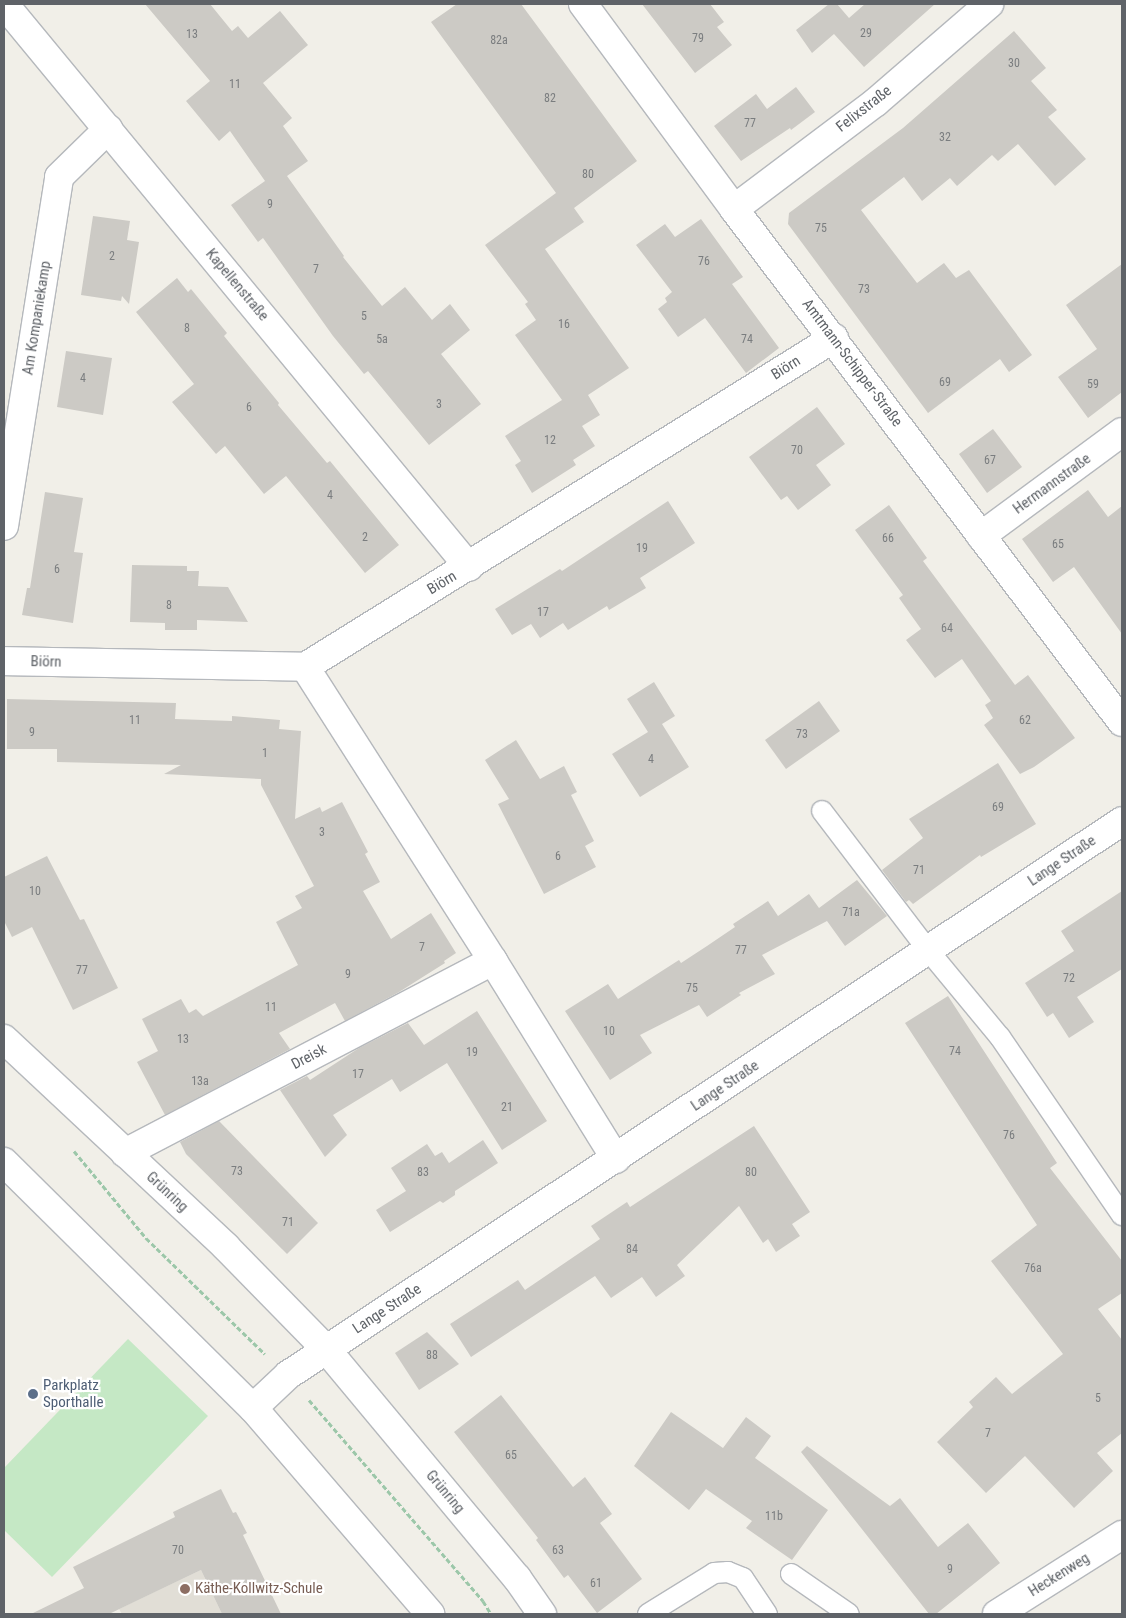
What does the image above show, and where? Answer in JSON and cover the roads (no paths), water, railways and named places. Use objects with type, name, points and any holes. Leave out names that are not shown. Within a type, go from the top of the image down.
[{"type":"street","name":"Kapellenstraße","points":[[4,4],[469,567]]},
{"type":"street","name":"Amtmann-Schipper-Straße","points":[[583,4],[734,209],[834,338],[1122,722]]},
{"type":"street","name":"Felixstraße","points":[[734,209],[876,102],[989,4]]},
{"type":"street","name":"Am Kompaniekamp","points":[[4,526],[59,177],[108,129]]},
{"type":"street","name":"Biörn","points":[[4,661],[305,667],[469,567],[834,338]]},
{"type":"street","name":"Hermannstraße","points":[[981,536],[1122,432]]},
{"type":"street","points":[[305,667],[493,961],[616,1159]]},
{"type":"street","name":"Lange Straße","points":[[326,1349],[616,1159],[1122,820]]},
{"type":"street","name":"Dreisk","points":[[125,1153],[493,961]]},
{"type":"street","name":"Grünring","points":[[4,1039],[226,1247],[326,1349],[518,1578],[542,1614]]},
{"type":"street","points":[[4,1162],[253,1408],[430,1614]]},
{"type":"street","points":[[253,1408],[288,1375],[326,1349]]},
{"type":"street","name":"Heckenweg","points":[[996,1614],[1122,1535]]},
{"type":"lane","points":[[822,811],[928,950],[1000,1037],[1122,1215]]},
{"type":"lane","points":[[648,1614],[714,1573],[728,1572],[743,1578],[767,1614]]},
{"type":"lane","points":[[791,1574],[849,1614]]},
{"type":"place","name":"Parkplatz Sporthalle","points":[[33,1394]]},
{"type":"place","name":"Käthe-Kollwitz-Schule","points":[[185,1589]]}]
